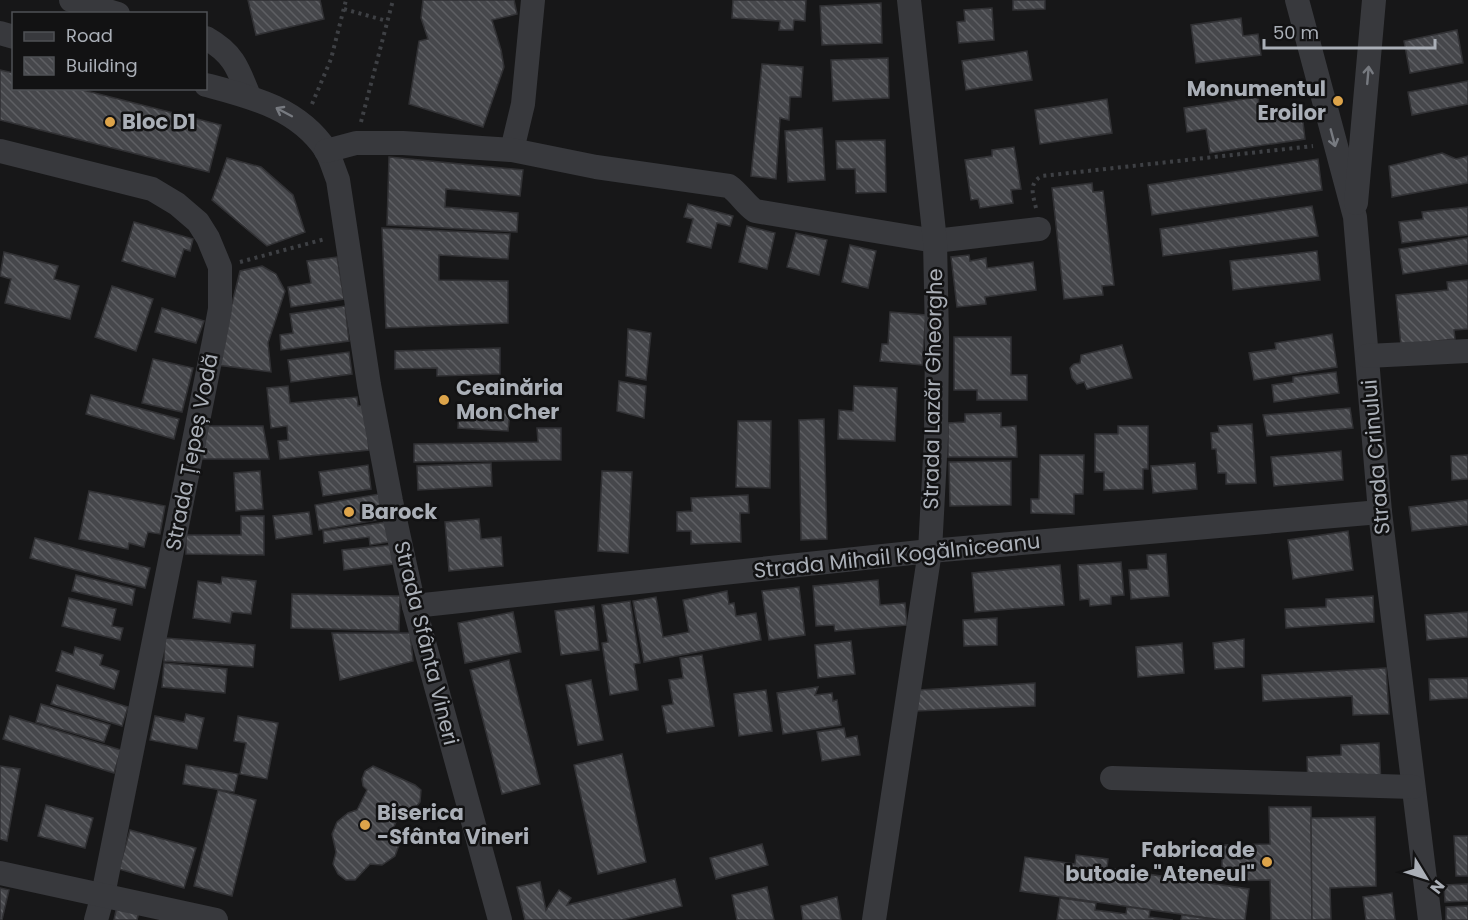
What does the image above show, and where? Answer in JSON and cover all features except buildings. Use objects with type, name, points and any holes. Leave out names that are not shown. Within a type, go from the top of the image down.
[{"type":"street","points":[[71,0],[111,12]]},
{"type":"street","points":[[512,150],[523,104],[533,0]]},
{"type":"street","name":"Strada Lazăr Gheorghe","points":[[874,920],[930,551],[936,438],[935,241],[909,0]]},
{"type":"street","name":"Strada Crinului","points":[[1297,0],[1355,217],[1380,512],[1430,920]]},
{"type":"street","points":[[1355,217],[1374,0]]},
{"type":"street","points":[[207,40],[223,48],[233,61],[249,96]]},
{"type":"street","name":"Strada Sfânta Vineri","points":[[207,85],[249,96],[282,110],[304,124],[326,151],[338,180],[391,501],[414,606],[500,920]]},
{"type":"street","points":[[326,151],[356,143],[403,143],[512,150],[596,167],[729,186],[738,192],[745,204],[755,212],[935,241],[1039,229]]},
{"type":"street","name":"Strada Țepeș Vodă","points":[[0,151],[152,189],[177,204],[198,222],[208,238],[220,267],[220,309],[214,341],[103,895],[96,920]]},
{"type":"street","points":[[1366,356],[1468,351]]},
{"type":"street","name":"Strada Mihail Kogălniceanu","points":[[414,606],[930,551],[1380,512]]},
{"type":"street","points":[[1112,778],[1413,787]]},
{"type":"street","points":[[0,873],[216,920]]},
{"type":"path","points":[[304,124],[331,59],[346,0]]},
{"type":"path","points":[[356,143],[393,0]]},
{"type":"path","points":[[344,9],[387,21]]},
{"type":"path","points":[[1039,229],[1032,185],[1035,179],[1042,176],[1335,144]]},
{"type":"path","points":[[220,267],[346,234]]},
{"type":"place","name":"Monumentul Eroilor","points":[[1338,101]]},
{"type":"place","name":"Bloc D1","points":[[110,122]]},
{"type":"place","name":"Ceainăria Mon Cher","points":[[444,400]]},
{"type":"place","name":"Barock","points":[[349,512]]},
{"type":"place","name":"Biserica -Sfânta Vineri","points":[[365,825]]},
{"type":"place","name":"Fabrica de butoaie \"Ateneul\"","points":[[1267,862]]}]
